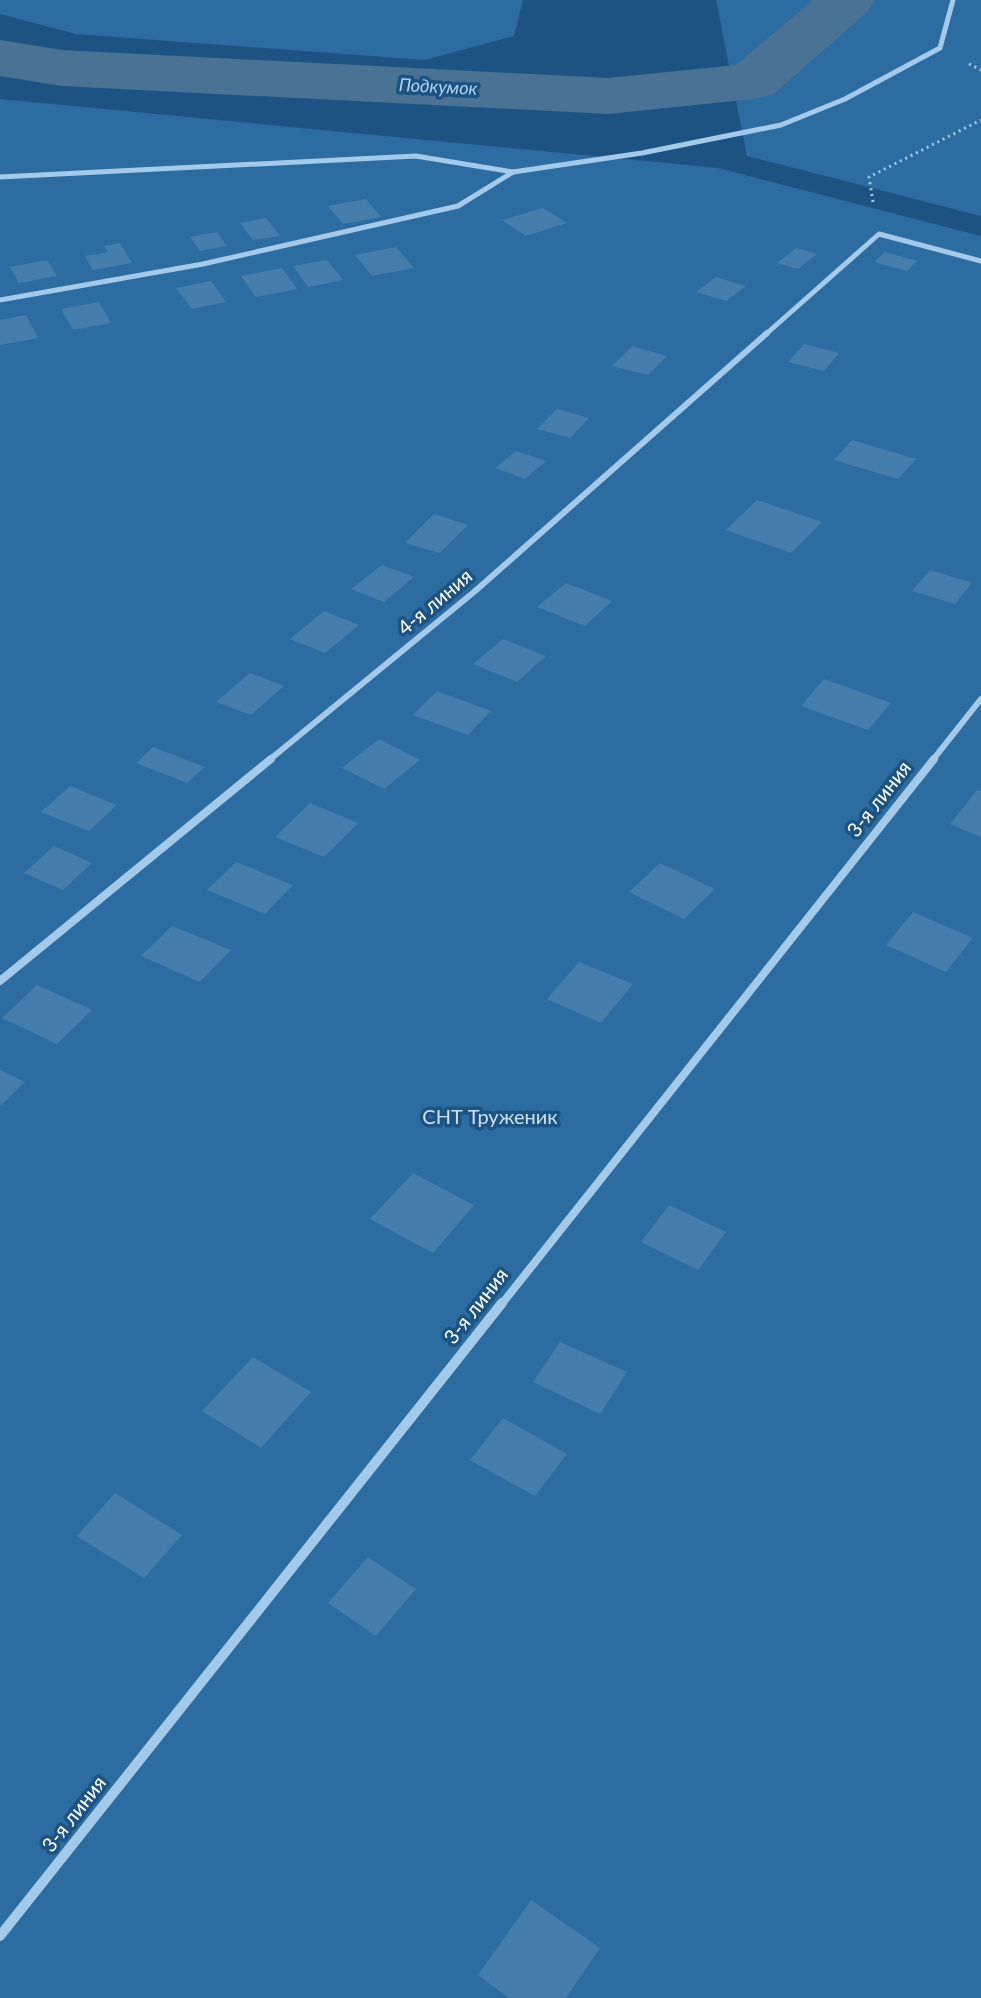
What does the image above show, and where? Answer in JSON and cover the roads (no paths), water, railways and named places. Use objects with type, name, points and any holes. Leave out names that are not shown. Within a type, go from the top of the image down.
[{"type":"street","points":[[0,177],[416,156],[513,172],[642,153],[781,125],[845,99],[940,48],[953,0]]},
{"type":"street","points":[[0,300],[203,264],[458,206],[513,172]]},
{"type":"street","name":"4-я линия","points":[[0,981],[474,592],[879,234],[981,261]]},
{"type":"street","name":"3-я линия","points":[[0,1936],[981,699]]},
{"type":"waterway","name":"Подкумок","points":[[0,58],[62,68],[608,96],[753,81],[847,0]]},
{"type":"park label","name":"СНТ Труженик","points":[[490,1117]]}]
